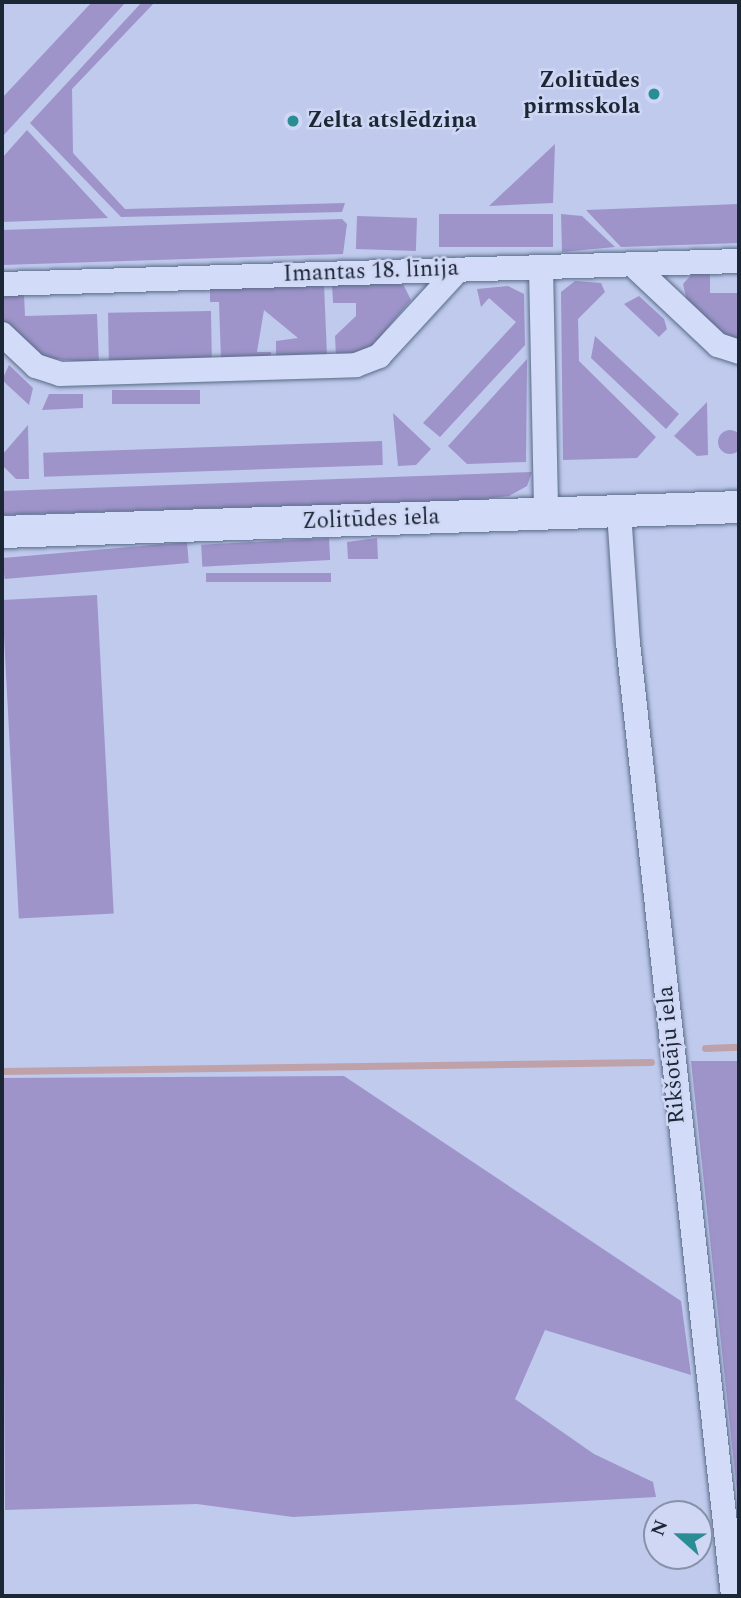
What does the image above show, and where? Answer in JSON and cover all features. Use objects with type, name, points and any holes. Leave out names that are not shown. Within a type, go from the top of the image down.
[{"type":"street","name":"Imantas 18. līnija","points":[[2,284],[739,261]]},
{"type":"street","points":[[632,265],[718,345],[739,352]]},
{"type":"street","points":[[541,268],[546,513]]},
{"type":"street","points":[[2,334],[36,366],[60,374],[356,365],[379,356],[458,270]]},
{"type":"street","name":"Zolitūdes iela","points":[[2,532],[739,507]]},
{"type":"street","name":"Rikšotāju iela","points":[[619,512],[678,1120],[717,1485],[726,1517],[733,1596]]},
{"type":"shaded area","points":[[92,2],[126,2],[2,137],[2,98]]},
{"type":"shaded area","points":[[142,2],[155,2],[72,89],[73,153],[125,209],[345,203],[342,212],[121,217],[30,123]]},
{"type":"shaded area","points":[[27,130],[108,218],[2,222],[2,158]]},
{"type":"shaded area","points":[[555,144],[553,203],[489,206]]},
{"type":"shaded area","points":[[739,204],[739,243],[621,247],[586,210]]},
{"type":"shaded area","points":[[439,214],[553,214],[553,247],[439,247]]},
{"type":"shaded area","points":[[561,214],[582,216],[615,247],[562,252]]},
{"type":"shaded area","points":[[357,216],[417,218],[416,251],[356,249]]},
{"type":"shaded area","points":[[342,219],[347,224],[343,254],[2,265],[2,230]]},
{"type":"shaded area","points":[[693,273],[710,273],[710,293],[739,293],[739,341],[719,334],[687,301],[683,284]]},
{"type":"shaded area","points":[[575,281],[601,283],[605,292],[578,319],[579,361],[656,437],[637,458],[563,460],[561,292]]},
{"type":"shaded area","points":[[324,284],[327,356],[276,357],[276,341],[298,338],[264,310],[257,352],[271,352],[271,358],[221,360],[219,302],[210,302],[210,288]]},
{"type":"shaded area","points":[[332,284],[403,284],[411,300],[368,351],[336,356],[335,336],[356,316],[356,303],[333,303]]},
{"type":"shaded area","points":[[508,286],[524,294],[525,345],[440,437],[423,423],[516,322],[489,298],[481,307],[477,289]]},
{"type":"shaded area","points":[[24,294],[25,316],[97,314],[99,363],[43,358],[2,320],[2,297]]},
{"type":"shaded area","points":[[639,296],[664,319],[667,329],[659,337],[624,304]]},
{"type":"shaded area","points":[[211,311],[212,359],[109,361],[108,313]]},
{"type":"shaded area","points":[[595,336],[679,414],[666,429],[591,358]]},
{"type":"shaded area","points":[[527,359],[526,462],[467,464],[448,446]]},
{"type":"shaded area","points":[[9,365],[33,388],[29,405],[2,380]]},
{"type":"shaded area","points":[[112,390],[200,390],[200,404],[112,404]]},
{"type":"shaded area","points":[[49,394],[83,394],[83,408],[42,410]]},
{"type":"shaded area","points":[[707,402],[708,455],[697,456],[674,436]]},
{"type":"shaded area","points":[[393,413],[431,449],[416,465],[398,466]]},
{"type":"shaded area","points":[[28,425],[29,479],[16,479],[2,465],[2,455]]},
{"type":"shaded area","points":[[730,430],[739,433],[742,442],[739,451],[730,454],[721,451],[718,442],[721,433]]},
{"type":"shaded area","points":[[382,441],[383,465],[44,477],[43,453]]},
{"type":"shaded area","points":[[532,472],[527,486],[509,496],[477,500],[2,515],[2,491]]},
{"type":"shaded area","points":[[329,538],[330,560],[202,567],[201,545]]},
{"type":"shaded area","points":[[377,538],[378,559],[348,559],[347,542]]},
{"type":"shaded area","points":[[187,542],[189,563],[5,579],[3,558]]},
{"type":"shaded area","points":[[206,573],[331,573],[331,582],[206,582]]},
{"type":"shaded area","points":[[97,595],[114,914],[19,919],[2,600]]},
{"type":"shaded area","points":[[691,1061],[739,1061],[739,1511]]},
{"type":"shaded area","points":[[344,1076],[681,1301],[691,1375],[545,1330],[515,1399],[594,1454],[653,1482],[656,1497],[293,1517],[197,1504],[5,1510],[2,1078]]},
{"type":"waterway","points":[[705,1048],[739,1047]]},
{"type":"waterway","points":[[2,1071],[651,1062]]},
{"type":"place","name":"Zolitūdes pirmsskola","points":[[654,94]]},
{"type":"place","name":"Zelta atslēdziņa","points":[[293,121]]}]
